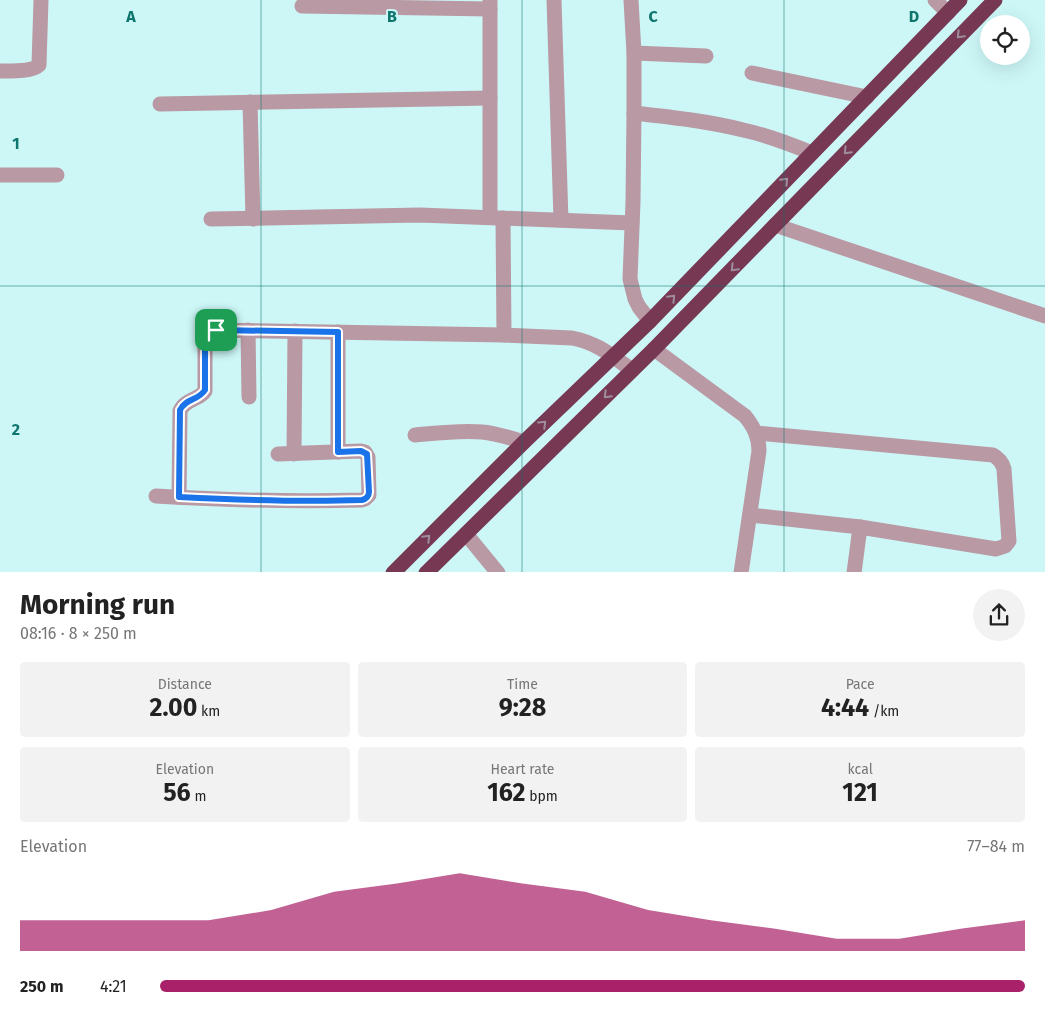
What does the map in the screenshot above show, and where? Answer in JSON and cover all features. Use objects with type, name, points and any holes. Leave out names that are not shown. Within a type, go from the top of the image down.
[{"type":"highway","points":[[393,572],[650,321],[960,0]]},
{"type":"highway","points":[[426,572],[654,350],[995,0]]},
{"type":"street","points":[[0,71],[34,69],[39,65],[41,0]]},
{"type":"street","points":[[554,0],[561,220]]},
{"type":"street","points":[[631,0],[634,53],[634,113],[630,278],[634,299],[650,321]]},
{"type":"street","points":[[936,0],[948,13]]},
{"type":"street","points":[[302,6],[490,5],[490,98],[504,335]]},
{"type":"street","points":[[634,53],[706,56]]},
{"type":"street","points":[[752,73],[867,97]]},
{"type":"street","points":[[160,104],[490,98]]},
{"type":"street","points":[[250,102],[253,218]]},
{"type":"street","points":[[634,113],[687,119],[744,130],[812,152]]},
{"type":"street","points":[[0,175],[57,175]]},
{"type":"street","points":[[210,219],[420,215],[632,223]]},
{"type":"street","points":[[775,226],[1045,316]]},
{"type":"street","points":[[179,497],[180,410],[184,404],[201,395],[205,390],[206,336],[208,333],[216,330],[572,338],[598,346],[632,370]]},
{"type":"street","points":[[248,330],[249,397]]},
{"type":"street","points":[[294,331],[294,454]]},
{"type":"street","points":[[338,332],[338,452]]},
{"type":"street","points":[[654,350],[745,416],[756,433],[758,452],[741,572]]},
{"type":"street","points":[[415,435],[466,431],[483,432],[502,435],[524,442]]},
{"type":"street","points":[[750,515],[860,527],[996,548],[1005,546],[1010,541],[1006,480],[1002,463],[994,455],[756,433]]},
{"type":"street","points":[[156,496],[303,502],[362,500],[369,495],[367,454],[361,451],[278,454]]},
{"type":"street","points":[[854,572],[860,527]]},
{"type":"street","points":[[466,534],[498,572]]},
{"type":"route","points":[[216,330],[338,332],[338,452],[361,451],[367,454],[369,495],[365,499],[303,502],[179,497],[180,410],[187,402],[204,394],[206,387],[206,336],[211,331],[216,330]]}]
